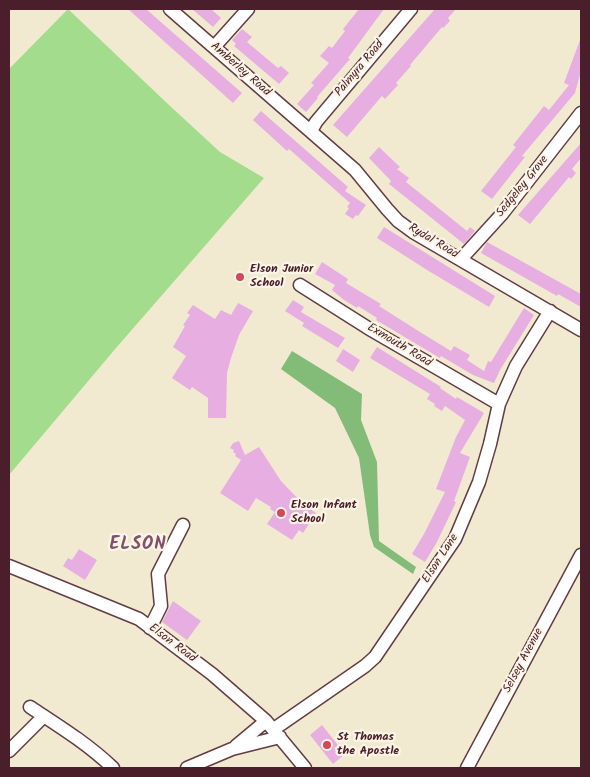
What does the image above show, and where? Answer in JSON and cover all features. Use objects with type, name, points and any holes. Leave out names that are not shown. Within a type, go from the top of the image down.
[{"type":"street","name":"Amberley Road","points":[[170,9],[311,131]]},
{"type":"street","points":[[214,47],[248,9]]},
{"type":"street","name":"Palmyra Road","points":[[311,131],[316,122],[411,9]]},
{"type":"street","name":"Sedgeley Grove","points":[[461,259],[502,214],[581,113]]},
{"type":"street","name":"Rydal Road","points":[[311,131],[355,170],[398,221],[413,232],[581,330]]},
{"type":"street","name":"Exmouth Road","points":[[300,286],[499,404]]},
{"type":"street","name":"Elson Lane","points":[[232,749],[273,729],[375,658],[459,531],[479,482],[499,404],[516,366],[550,311]]},
{"type":"street","points":[[150,628],[161,606],[158,574],[183,525]]},
{"type":"street","name":"Selsey Avenue","points":[[467,768],[581,555]]},
{"type":"street","name":"Elson Road","points":[[9,566],[139,619],[212,674],[273,729],[304,768]]},
{"type":"street","points":[[30,707],[72,734],[113,768]]},
{"type":"street","points":[[9,751],[44,716]]},
{"type":"street","points":[[187,768],[211,764],[232,749],[273,729]]},
{"type":"green space","points":[[68,9],[220,152],[264,178],[116,348],[9,475],[9,69]]},
{"type":"green space","points":[[292,351],[362,394],[361,420],[377,462],[379,541],[416,567],[413,574],[374,547],[370,535],[359,458],[335,408],[281,369]]},
{"type":"building","points":[[128,9],[146,9],[242,93],[233,103]]},
{"type":"building","points":[[192,9],[211,9],[221,18],[213,27]]},
{"type":"building","points":[[359,9],[384,9],[348,58],[350,59],[306,112],[297,104],[314,85],[311,83],[329,63],[320,56],[329,46],[332,48],[345,31],[343,29]]},
{"type":"building","points":[[435,9],[456,9],[448,18],[450,21],[442,27],[396,83],[398,85],[385,99],[382,96],[347,137],[333,125]]},
{"type":"building","points":[[242,29],[252,37],[247,42],[278,68],[281,66],[289,73],[279,84],[234,46],[236,44],[232,40]]},
{"type":"building","points":[[580,40],[581,71],[575,93],[522,156],[525,157],[492,199],[481,191],[516,147],[513,145],[544,106],[549,110],[569,85],[564,83]]},
{"type":"building","points":[[261,111],[348,187],[345,191],[366,205],[358,216],[356,215],[353,219],[345,214],[350,203],[253,120]]},
{"type":"building","points":[[581,143],[581,158],[572,169],[576,173],[571,179],[569,177],[530,224],[518,215]]},
{"type":"building","points":[[379,147],[400,167],[397,169],[409,178],[406,182],[467,231],[470,227],[475,231],[464,244],[389,184],[391,181],[369,158]]},
{"type":"building","points":[[384,227],[495,296],[489,307],[377,238]]},
{"type":"building","points":[[487,242],[581,294],[581,307],[558,294],[557,296],[481,253]]},
{"type":"building","points":[[322,262],[348,279],[346,283],[381,304],[379,306],[420,332],[451,351],[454,346],[470,355],[467,360],[484,371],[488,361],[491,362],[524,308],[534,315],[494,383],[473,375],[441,356],[440,358],[376,320],[377,318],[358,306],[357,308],[344,300],[332,290],[335,285],[315,274]]},
{"type":"building","points":[[293,300],[304,307],[301,312],[345,338],[338,348],[302,326],[304,323],[285,311]]},
{"type":"building","points":[[238,303],[253,311],[239,335],[227,373],[226,418],[208,418],[208,398],[192,387],[190,390],[172,378],[186,356],[173,347],[190,315],[187,313],[193,305],[215,319],[221,310],[231,315]]},
{"type":"building","points":[[377,347],[441,387],[456,399],[457,397],[484,413],[460,453],[470,457],[454,501],[456,502],[425,562],[412,554],[445,492],[436,489],[456,437],[465,420],[445,406],[442,411],[434,406],[435,404],[427,399],[430,394],[370,358]]},
{"type":"building","points":[[343,349],[360,360],[353,372],[336,361]]},
{"type":"building","points":[[239,441],[245,455],[259,447],[281,481],[303,504],[316,513],[303,533],[299,530],[292,540],[267,524],[275,512],[270,509],[271,507],[256,498],[248,511],[220,493],[241,460],[235,456],[234,450],[230,448],[233,443]]},
{"type":"building","points":[[79,549],[97,560],[85,580],[63,566],[68,558],[72,560]]},
{"type":"building","points":[[173,601],[201,621],[187,640],[162,622]]},
{"type":"building","name":"St Thomas the Apostle","points":[[322,725],[345,754],[333,764],[310,735]]},
{"type":"place","name":"Elson Junior School","points":[[240,277]]},
{"type":"place","name":"Elson Infant School","points":[[281,513]]},
{"type":"place","name":"St Thomas the Apostle","points":[[327,745]]},
{"type":"district","name":"ELSON","points":[[138,546]]}]
